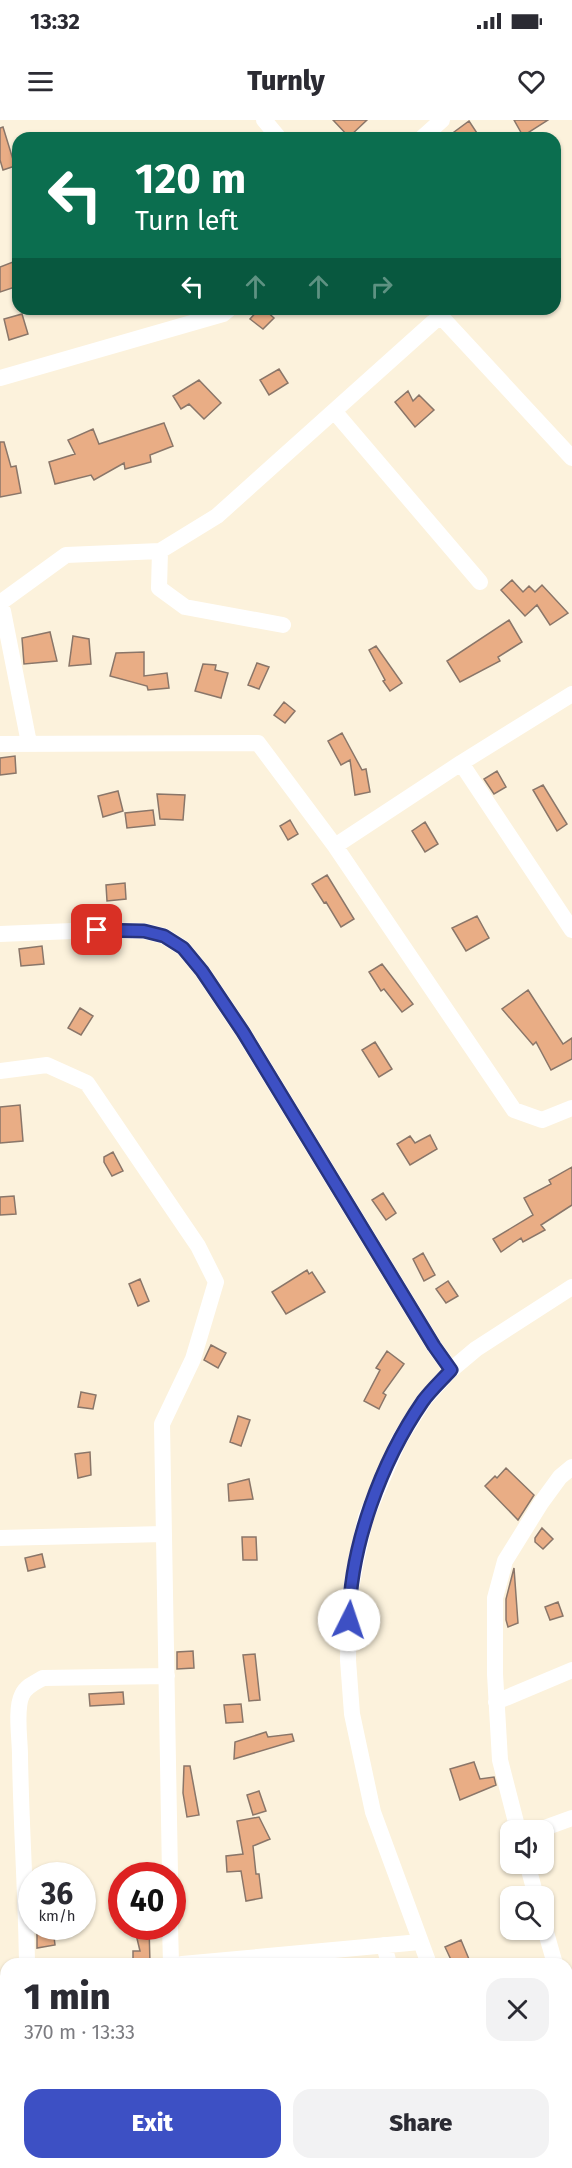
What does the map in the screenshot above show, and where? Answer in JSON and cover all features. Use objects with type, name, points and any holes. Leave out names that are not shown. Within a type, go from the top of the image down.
[{"type":"street","points":[[264,120],[274,132]]},
{"type":"street","points":[[429,132],[442,120]]},
{"type":"street","points":[[0,378],[220,315]]},
{"type":"street","points":[[29,743],[0,604],[66,555],[160,551],[217,516],[334,411],[435,315]]},
{"type":"street","points":[[439,315],[572,458]]},
{"type":"street","points":[[334,411],[480,582]]},
{"type":"street","points":[[160,551],[159,588],[185,607],[283,625]]},
{"type":"street","points":[[335,846],[461,763],[572,694]]},
{"type":"street","points":[[0,744],[258,743],[335,846],[514,1110],[542,1120],[572,1108]]},
{"type":"street","points":[[461,763],[572,930]]},
{"type":"street","points":[[0,934],[97,930],[144,931],[164,936],[183,948],[202,971],[243,1032],[434,1346],[451,1370]]},
{"type":"street","points":[[0,1071],[47,1065],[87,1083],[198,1246],[216,1282],[193,1359],[162,1424],[170,1862]]},
{"type":"street","points":[[427,1958],[372,1812],[352,1714],[348,1660],[349,1600],[366,1517],[399,1440],[424,1400],[451,1370],[476,1349],[572,1287]]},
{"type":"street","points":[[515,1820],[500,1760],[496,1702],[495,1608],[499,1580],[505,1561],[541,1503],[572,1467]]},
{"type":"street","points":[[0,1538],[165,1534]]},
{"type":"street","points":[[496,1702],[572,1670]]},
{"type":"street","points":[[27,1958],[19,1724],[22,1695],[32,1684],[44,1678],[168,1676]]},
{"type":"street","points":[[554,1825],[572,1818]]},
{"type":"street","points":[[170,1940],[171,1958]]},
{"type":"street","points":[[548,1940],[553,1958]]},
{"type":"street","points":[[246,1958],[420,1942]]},
{"type":"street","points":[[384,1945],[387,1958]]},
{"type":"building","points":[[333,120],[367,120],[354,132],[344,132]]},
{"type":"building","points":[[514,120],[548,120],[529,132],[521,132]]},
{"type":"building","points":[[469,121],[476,132],[454,132]]},
{"type":"building","points":[[3,127],[12,156],[12,167],[3,170],[0,160],[0,128]]},
{"type":"building","points":[[12,262],[12,288],[0,292],[0,267]]},
{"type":"building","points":[[22,315],[28,334],[9,340],[4,319]]},
{"type":"building","points":[[254,315],[271,315],[274,318],[263,329],[250,319]]},
{"type":"building","points":[[279,369],[288,383],[269,395],[260,380]]},
{"type":"building","points":[[199,380],[221,403],[204,419],[189,404],[181,409],[173,396]]},
{"type":"building","points":[[408,391],[413,401],[419,395],[434,410],[415,427],[395,402]]},
{"type":"building","points":[[164,423],[173,446],[150,455],[151,462],[125,469],[124,463],[94,480],[91,475],[55,484],[49,462],[75,454],[68,440],[93,429],[99,444]]},
{"type":"building","points":[[0,442],[4,442],[11,467],[16,466],[21,493],[0,497]]},
{"type":"building","points":[[512,580],[523,592],[529,586],[535,592],[542,585],[568,613],[550,625],[537,605],[525,616],[501,590]]},
{"type":"building","points":[[509,620],[522,642],[498,657],[500,661],[460,682],[447,661]]},
{"type":"building","points":[[50,632],[57,661],[24,664],[22,638]]},
{"type":"building","points":[[73,636],[89,639],[91,664],[69,666]]},
{"type":"building","points":[[376,646],[402,683],[390,691],[369,650]]},
{"type":"building","points":[[144,652],[144,676],[167,673],[169,688],[148,690],[147,686],[110,676],[116,653]]},
{"type":"building","points":[[257,663],[269,667],[259,689],[248,685]]},
{"type":"building","points":[[203,664],[216,665],[215,670],[228,673],[221,698],[195,691]]},
{"type":"building","points":[[284,702],[295,711],[285,723],[274,715]]},
{"type":"building","points":[[342,733],[362,770],[366,769],[370,792],[355,795],[350,760],[341,765],[328,741]]},
{"type":"building","points":[[15,756],[16,773],[0,775],[0,758]]},
{"type":"building","points":[[497,771],[506,787],[494,794],[484,779]]},
{"type":"building","points":[[543,785],[567,824],[557,831],[533,790]]},
{"type":"building","points":[[118,791],[123,811],[103,817],[98,796]]},
{"type":"building","points":[[157,794],[185,795],[183,820],[160,819]]},
{"type":"building","points":[[153,810],[155,825],[127,828],[125,813]]},
{"type":"building","points":[[290,820],[298,834],[288,840],[280,826]]},
{"type":"building","points":[[425,822],[438,844],[425,852],[412,831]]},
{"type":"building","points":[[327,875],[354,919],[341,927],[312,884]]},
{"type":"building","points":[[125,883],[126,899],[107,901],[106,885]]},
{"type":"building","points":[[477,916],[489,938],[466,951],[452,928]]},
{"type":"building","points":[[42,946],[44,964],[21,966],[19,949]]},
{"type":"building","points":[[382,964],[413,1004],[402,1012],[384,989],[381,991],[369,972]]},
{"type":"building","points":[[528,990],[563,1044],[572,1038],[572,1059],[551,1070],[536,1042],[533,1045],[502,1009]]},
{"type":"building","points":[[80,1008],[93,1016],[81,1035],[68,1028]]},
{"type":"building","points":[[375,1042],[392,1069],[379,1077],[362,1050]]},
{"type":"building","points":[[20,1105],[23,1141],[0,1143],[0,1107]]},
{"type":"building","points":[[430,1135],[437,1149],[410,1165],[397,1144],[410,1136],[415,1143]]},
{"type":"building","points":[[113,1152],[123,1171],[112,1176],[104,1162],[104,1157]]},
{"type":"building","points":[[572,1167],[572,1205],[541,1225],[545,1230],[523,1242],[521,1238],[501,1252],[493,1239],[533,1215],[524,1198],[551,1184],[549,1180]]},
{"type":"building","points":[[383,1193],[396,1213],[386,1220],[372,1200]]},
{"type":"building","points":[[14,1196],[16,1214],[0,1215],[0,1197]]},
{"type":"building","points":[[423,1253],[435,1275],[424,1281],[413,1259]]},
{"type":"building","points":[[307,1270],[309,1274],[312,1272],[325,1292],[286,1314],[272,1292]]},
{"type":"building","points":[[140,1279],[149,1301],[138,1306],[129,1284]]},
{"type":"building","points":[[448,1281],[458,1296],[446,1303],[436,1289]]},
{"type":"building","points":[[211,1345],[226,1353],[218,1368],[204,1360]]},
{"type":"building","points":[[387,1351],[404,1364],[383,1393],[386,1395],[379,1409],[364,1401],[380,1370],[376,1368]]},
{"type":"building","points":[[81,1392],[96,1395],[93,1409],[78,1407]]},
{"type":"building","points":[[238,1416],[250,1420],[241,1446],[230,1442]]},
{"type":"building","points":[[90,1452],[91,1475],[78,1478],[75,1454]]},
{"type":"building","points":[[506,1468],[534,1495],[518,1520],[485,1486]]},
{"type":"building","points":[[249,1479],[253,1499],[229,1501],[228,1484]]},
{"type":"building","points":[[542,1528],[553,1539],[543,1549],[535,1542]]},
{"type":"building","points":[[242,1537],[256,1537],[257,1560],[243,1560]]},
{"type":"building","points":[[42,1554],[45,1567],[28,1571],[25,1558]]},
{"type":"building","points":[[514,1568],[518,1623],[508,1627],[506,1599]]},
{"type":"building","points":[[558,1602],[563,1616],[550,1620],[545,1607]]},
{"type":"building","points":[[193,1651],[194,1668],[177,1669],[177,1652]]},
{"type":"building","points":[[255,1654],[260,1700],[249,1701],[243,1655]]},
{"type":"building","points":[[123,1692],[124,1704],[90,1706],[89,1694]]},
{"type":"building","points":[[241,1704],[243,1722],[226,1723],[224,1705]]},
{"type":"building","points":[[266,1732],[268,1737],[292,1734],[294,1741],[234,1759],[235,1742]]},
{"type":"building","points":[[474,1762],[480,1779],[494,1777],[496,1785],[460,1800],[450,1769]]},
{"type":"building","points":[[184,1766],[190,1766],[199,1815],[187,1817],[183,1793]]},
{"type":"building","points":[[259,1791],[266,1811],[253,1815],[247,1795]]},
{"type":"building","points":[[259,1817],[270,1839],[253,1846],[256,1874],[259,1874],[262,1898],[246,1901],[241,1871],[227,1872],[226,1856],[243,1854],[237,1821]]},
{"type":"building","points":[[37,1940],[54,1940],[55,1945],[37,1948]]},
{"type":"building","points":[[137,1940],[149,1940],[150,1958],[133,1958],[133,1951],[140,1951]]},
{"type":"building","points":[[461,1940],[468,1958],[450,1958],[445,1947]]},
{"type":"route","points":[[97,930],[144,931],[164,936],[183,948],[202,971],[243,1032],[434,1346],[451,1370],[424,1400],[399,1440],[366,1517],[349,1600],[349,1620]]}]
